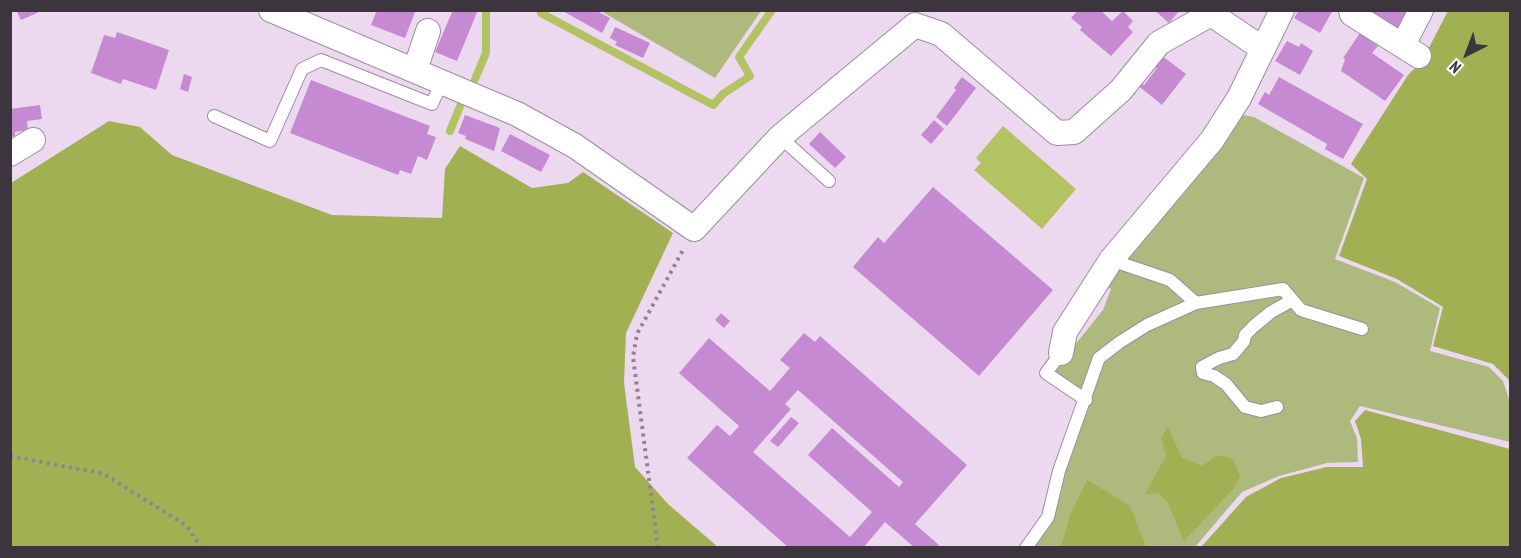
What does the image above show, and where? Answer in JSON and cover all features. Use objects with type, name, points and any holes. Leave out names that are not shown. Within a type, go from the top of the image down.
[{"type":"street","points":[[271,10],[517,114],[575,146],[694,229],[780,137],[911,18],[941,33],[1057,133],[1074,132],[1121,90],[1159,43],[1214,12],[1263,49]]},
{"type":"street","points":[[1061,352],[1065,332],[1111,260],[1212,140],[1239,98],[1282,10]]},
{"type":"street","points":[[1351,10],[1352,14],[1411,50],[1421,10]]},
{"type":"street","points":[[415,70],[428,31]]},
{"type":"street","points":[[10,154],[33,140]]},
{"type":"lane","points":[[214,116],[270,141],[302,69],[321,60],[432,104],[442,81]]},
{"type":"lane","points":[[780,137],[829,181]]},
{"type":"lane","points":[[1111,260],[1170,280],[1196,303]]},
{"type":"lane","points":[[1026,548],[1048,517],[1059,471],[1099,358],[1147,325],[1196,303],[1283,289],[1301,310],[1362,328]]},
{"type":"lane","points":[[1277,407],[1261,411],[1245,407],[1226,384],[1214,376],[1203,373],[1202,367],[1233,354],[1245,335],[1254,326],[1271,312],[1291,301]]},
{"type":"lane","points":[[1061,352],[1046,374],[1086,400]]},
{"type":"path","points":[[658,548],[633,357],[637,334],[694,229]]},
{"type":"path","points":[[10,456],[104,474],[187,526],[201,548]]},
{"type":"shaded area","points":[[601,11],[761,11],[715,78]]},
{"type":"shaded area","points":[[1448,11],[1510,11],[1510,386],[1508,379],[1493,364],[1433,346],[1443,307],[1397,279],[1339,256],[1367,179],[1351,164],[1408,75],[1422,61]]},
{"type":"shaded area","points":[[1237,114],[1254,117],[1364,178],[1335,259],[1395,282],[1440,308],[1430,351],[1489,367],[1503,381],[1510,402],[1510,442],[1360,406],[1350,421],[1357,438],[1358,462],[1327,463],[1279,476],[1242,492],[1195,547],[1031,548],[1090,400],[1053,372],[1103,310],[1111,289],[1104,285]]},
{"type":"shaded area","points":[[109,121],[140,127],[172,155],[332,215],[442,218],[445,169],[460,146],[532,188],[568,183],[583,172],[673,233],[626,333],[624,383],[635,467],[668,504],[718,547],[11,547],[11,183]]},
{"type":"shaded area","points":[[1003,126],[1076,189],[1042,229],[974,170],[981,163],[976,158]]},
{"type":"shaded area","points":[[1365,410],[1510,449],[1510,547],[1201,547],[1246,497],[1281,478],[1327,467],[1363,467],[1361,439],[1355,421]]},
{"type":"shaded area","points":[[1168,427],[1182,458],[1202,466],[1217,455],[1233,459],[1240,477],[1234,488],[1184,541],[1168,503],[1159,493],[1145,494],[1166,456],[1161,437]]},
{"type":"shaded area","points":[[1087,480],[1130,506],[1146,547],[1061,547],[1070,515]]},
{"type":"building","points":[[16,10],[44,10],[21,20]]},
{"type":"building","points":[[377,10],[415,12],[405,38],[371,25]]},
{"type":"building","points":[[453,10],[478,10],[457,61],[435,52]]},
{"type":"building","points":[[561,10],[595,10],[610,18],[602,33]]},
{"type":"building","points":[[1078,10],[1100,10],[1112,21],[1123,11],[1133,21],[1128,27],[1133,32],[1111,56],[1080,30],[1082,27],[1071,18]]},
{"type":"building","points":[[1154,10],[1180,10],[1169,23]]},
{"type":"building","points":[[1299,10],[1333,10],[1320,33],[1294,18]]},
{"type":"building","points":[[1356,10],[1413,10],[1398,35]]},
{"type":"building","points":[[615,27],[650,43],[643,58],[615,45],[617,42],[610,38]]},
{"type":"building","points":[[117,32],[169,50],[156,90],[123,79],[121,84],[91,73],[104,35],[115,38]]},
{"type":"building","points":[[1360,33],[1378,46],[1372,53],[1404,75],[1385,101],[1341,71],[1345,59],[1343,58]]},
{"type":"building","points":[[1287,41],[1299,47],[1301,43],[1313,51],[1300,75],[1275,61]]},
{"type":"building","points":[[1161,55],[1186,74],[1162,105],[1136,84],[1138,81],[1144,85],[1157,68],[1153,65]]},
{"type":"building","points":[[184,74],[192,77],[188,92],[180,89]]},
{"type":"building","points":[[962,77],[976,88],[947,126],[936,117],[956,90],[954,88]]},
{"type":"building","points":[[1279,77],[1363,124],[1343,159],[1325,149],[1327,144],[1258,104],[1265,92],[1269,95]]},
{"type":"building","points":[[311,80],[430,126],[427,134],[436,137],[427,160],[418,156],[411,174],[400,170],[398,175],[290,133]]},
{"type":"building","points":[[40,105],[42,119],[27,121],[28,130],[15,132],[15,136],[10,137],[10,109]]},
{"type":"building","points":[[465,115],[500,128],[494,151],[465,139],[466,136],[458,133]]},
{"type":"building","points":[[934,120],[944,129],[931,144],[921,135]]},
{"type":"building","points":[[820,132],[846,157],[835,168],[809,144]]},
{"type":"building","points":[[510,134],[550,155],[541,172],[501,151]]},
{"type":"building","points":[[933,187],[1053,290],[979,376],[853,267],[878,237],[884,243]]},
{"type":"building","points":[[721,313],[730,321],[724,328],[715,320]]},
{"type":"building","points":[[804,333],[815,342],[820,336],[967,465],[915,524],[939,545],[937,548],[915,548],[885,522],[863,548],[789,548],[687,458],[717,425],[730,436],[739,426],[679,373],[709,338],[770,391],[790,368],[780,360]],"holes":[[[798,390],[903,482],[899,487],[832,428],[808,455],[872,512],[850,537],[753,452],[791,409],[785,404]]]},
{"type":"building","points":[[791,417],[799,423],[778,447],[770,441]]},
{"type":"waterway","points":[[475,79],[486,53],[486,10]]},
{"type":"waterway","points":[[543,10],[541,13],[713,105],[723,94],[750,76],[739,57],[772,10]]},
{"type":"waterway","points":[[450,131],[461,104]]}]
